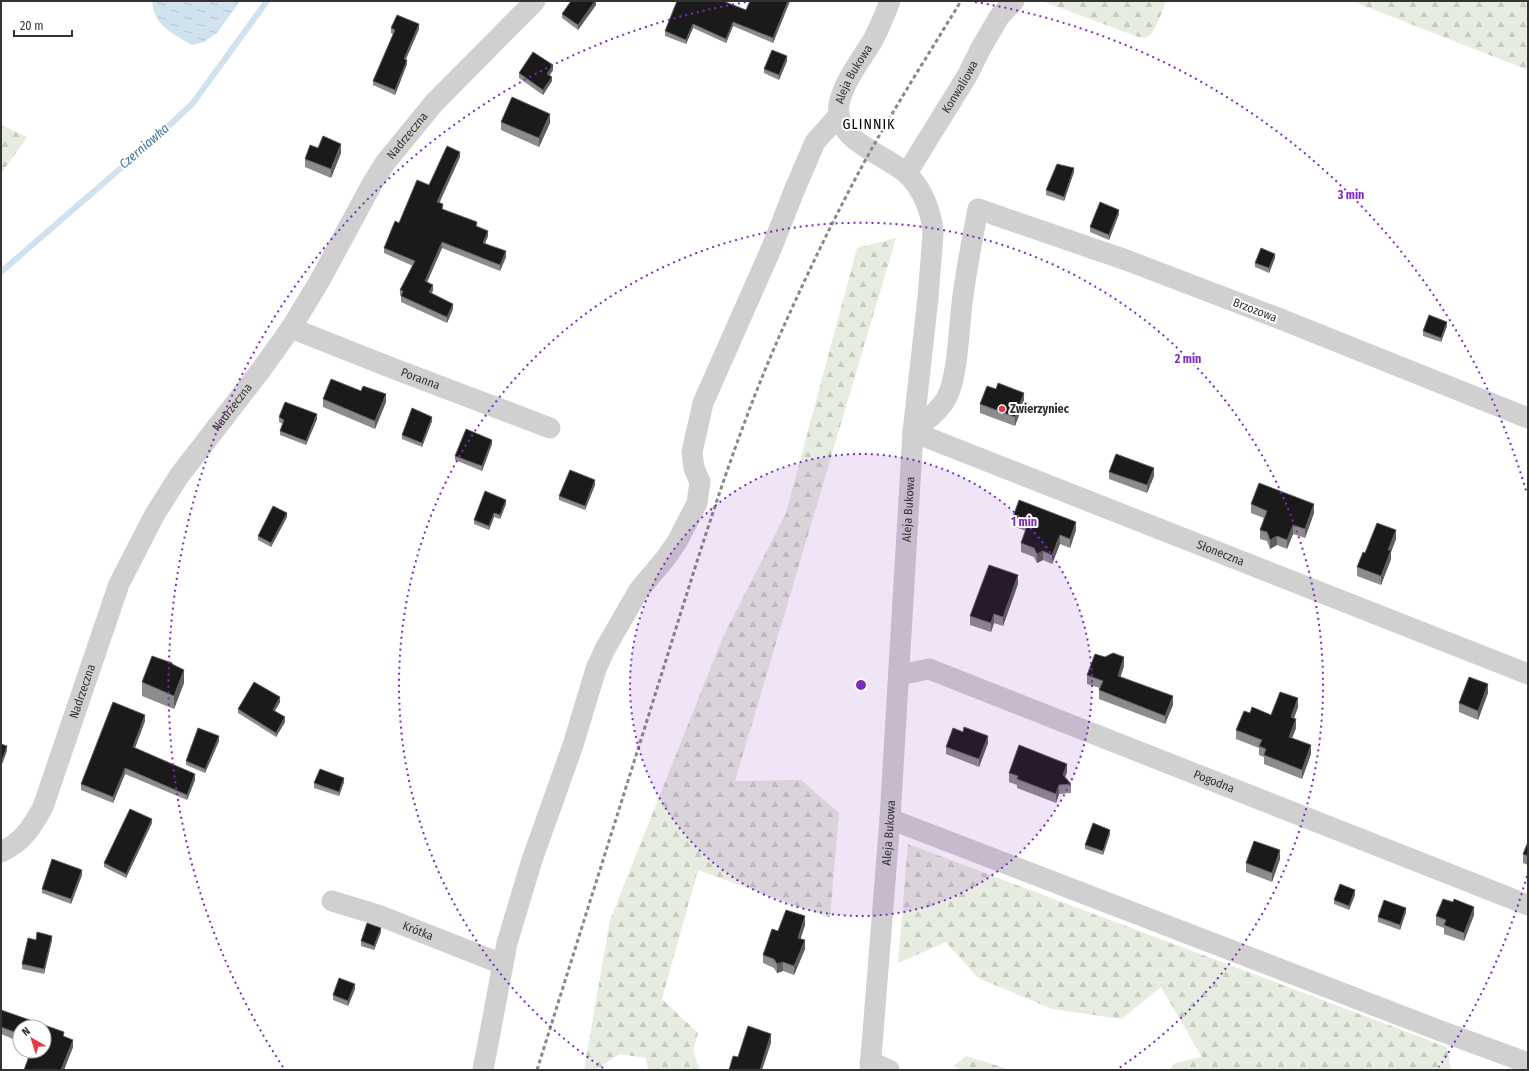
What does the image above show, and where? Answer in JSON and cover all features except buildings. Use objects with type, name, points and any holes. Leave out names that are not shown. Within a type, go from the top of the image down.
[{"type":"street","name":"Nadrzeczna","points":[[1,852],[13,847],[23,838],[33,825],[43,807],[119,584],[155,514],[179,476],[261,370],[291,328],[320,282],[372,184],[385,163],[434,103],[535,1]]},
{"type":"street","name":"Aleja Bukowa","points":[[870,1066],[890,819],[913,432],[928,298],[933,234],[932,223],[926,203],[914,182],[907,173],[849,136],[843,127],[839,115],[839,105],[842,95],[881,25],[890,1]]},
{"type":"street","name":"Konwaliowa","points":[[907,173],[967,76],[999,17],[1014,1]]},
{"type":"street","points":[[484,1070],[502,964],[532,860],[573,745],[596,669],[605,649],[639,590],[677,542],[697,503],[700,482],[694,468],[692,452],[703,403],[772,247],[815,142],[839,115]]},
{"type":"street","name":"Brzozowa","points":[[913,432],[942,403],[950,389],[954,375],[970,249],[978,209],[1126,260],[1285,321],[1528,418]]},
{"type":"street","name":"Poranna","points":[[291,328],[550,428]]},
{"type":"street","name":"Słoneczna","points":[[913,432],[1528,674]]},
{"type":"street","name":"Pogodna","points":[[899,675],[929,669],[1528,905]]},
{"type":"street","points":[[890,819],[1430,1027],[1528,1063]]},
{"type":"street","name":"Krótka","points":[[332,901],[378,915],[502,964]]},
{"type":"street","points":[[870,1066],[889,1070]]},
{"type":"green space","points":[[1042,1],[1166,1],[1154,30],[1149,36],[1143,38]]},
{"type":"green space","points":[[1352,1],[1528,1],[1528,70]]},
{"type":"green space","points":[[1,125],[27,137],[1,174]]},
{"type":"green space","points":[[896,238],[735,781],[801,780],[839,813],[830,918],[698,870],[662,999],[698,1033],[693,1051],[700,1070],[648,1070],[646,1058],[619,1054],[596,1070],[584,1070],[610,920],[723,637],[786,513],[857,248]]},
{"type":"green space","points":[[908,844],[1447,1047],[1451,1070],[1170,1070],[1175,1063],[1202,1057],[1161,987],[1122,1019],[1052,1009],[978,978],[946,942],[898,963]]},
{"type":"green space","points":[[966,1056],[1011,1070],[963,1070],[953,1066]]},
{"type":"water","points":[[152,1],[240,1],[217,33],[204,42],[192,45],[165,28],[160,23],[153,10]]},
{"type":"waterway","name":"Czerniawka","points":[[1,272],[159,135],[193,103],[267,1]]},
{"type":"railway","points":[[537,1070],[705,538],[732,457],[762,377],[811,266],[858,173],[893,112],[961,1]]},
{"type":"place","name":"Zwierzyniec","points":[[1002,409]]},
{"type":"district","name":"GLINNIK","points":[[869,124]]}]
